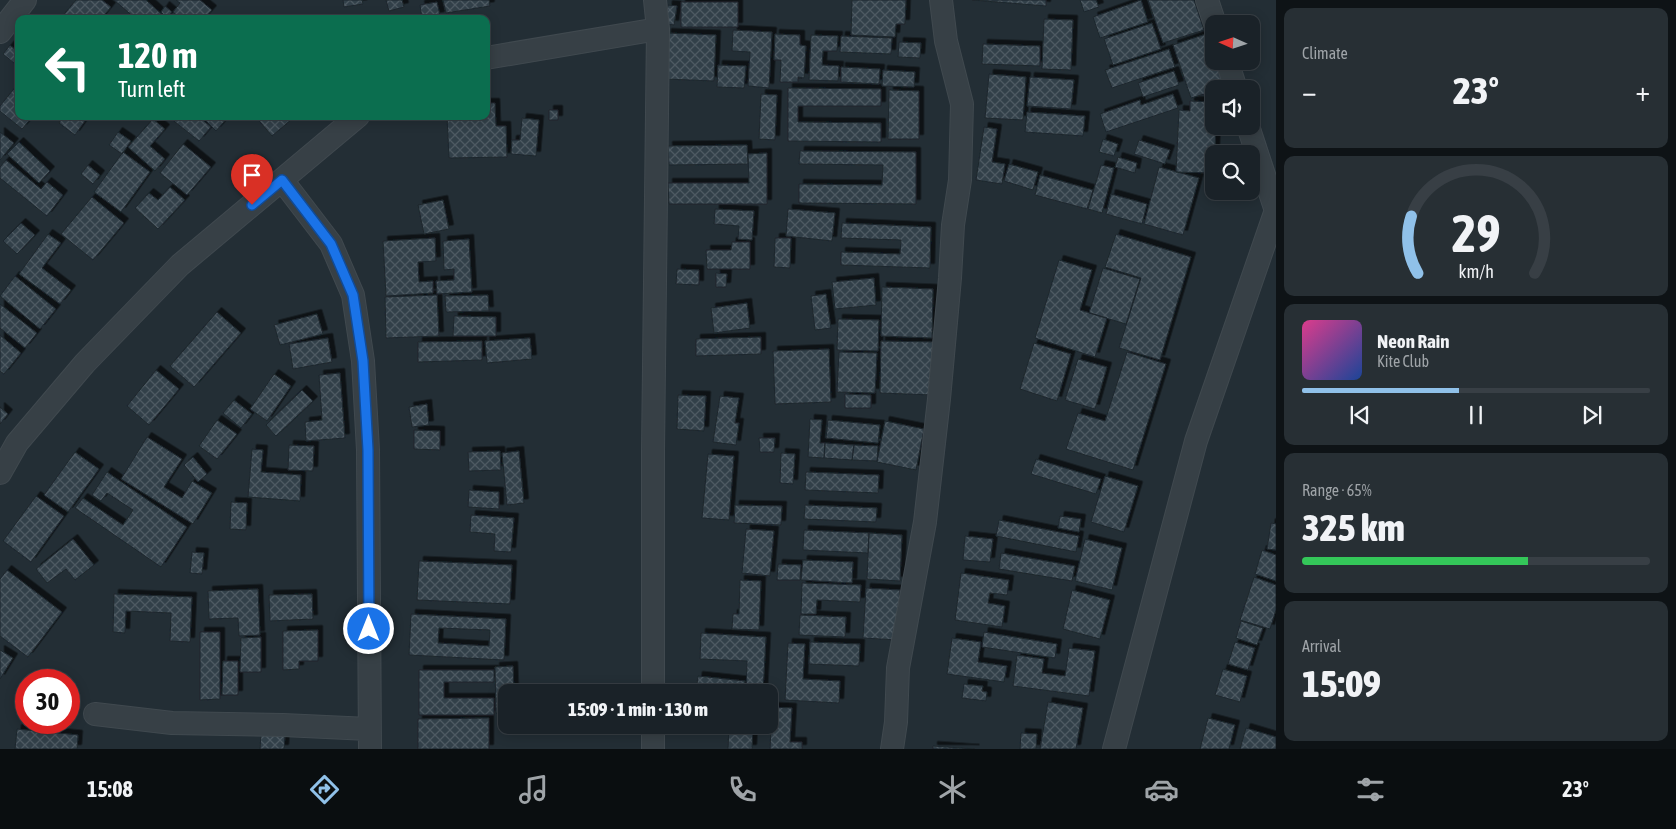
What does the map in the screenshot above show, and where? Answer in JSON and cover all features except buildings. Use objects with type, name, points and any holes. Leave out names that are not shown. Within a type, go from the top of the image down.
[{"type":"street","points":[[0,32],[25,0]]},
{"type":"street","points":[[653,684],[652,451],[658,29],[655,0]]},
{"type":"street","points":[[892,749],[896,722],[898,668],[926,513],[939,400],[953,225],[960,180],[962,104],[946,41],[941,0]]},
{"type":"street","points":[[1207,0],[1212,15]]},
{"type":"street","points":[[490,57],[658,29]]},
{"type":"street","points":[[0,473],[17,443],[85,362],[180,265],[353,120]]},
{"type":"street","points":[[1114,749],[1196,441],[1276,210],[1251,135]]},
{"type":"street","points":[[95,714],[172,724],[283,725],[370,739],[368,450],[363,361],[353,295],[331,244],[282,180]]},
{"type":"street","points":[[653,734],[653,749]]},
{"type":"route","points":[[252,205],[282,180],[331,244],[353,295],[363,361],[368,450],[369,629]]}]
